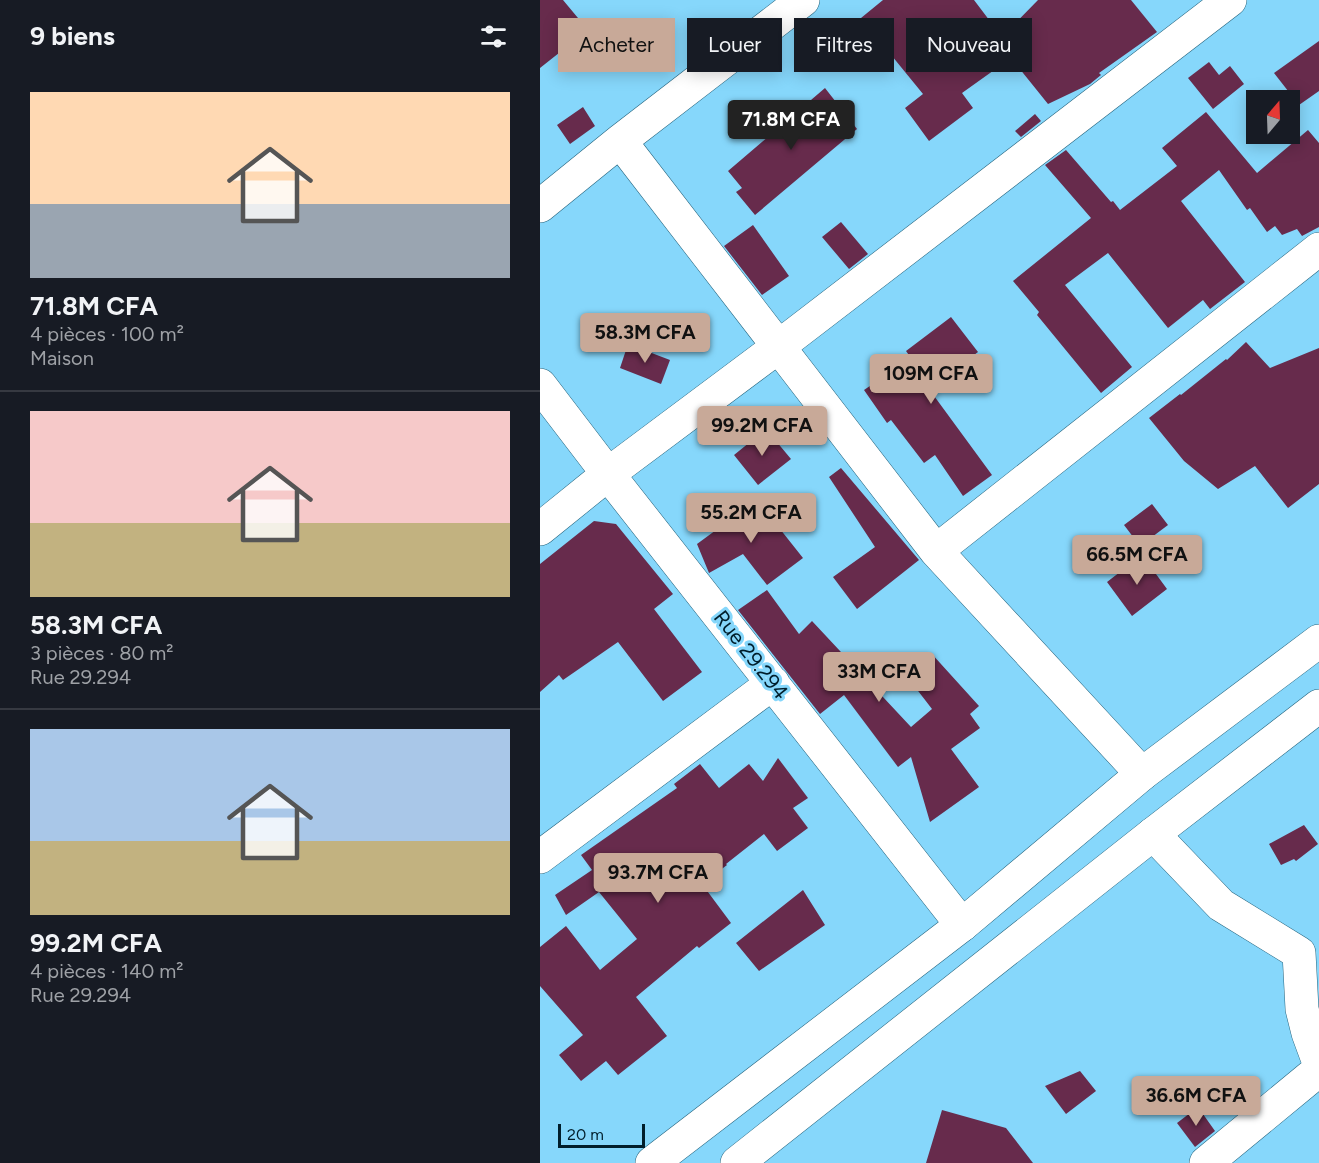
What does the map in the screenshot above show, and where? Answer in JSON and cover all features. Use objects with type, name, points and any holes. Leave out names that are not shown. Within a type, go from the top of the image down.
[{"type":"street","points":[[540,206],[802,0]]},
{"type":"street","points":[[540,529],[608,474],[778,347],[1230,0]]},
{"type":"street","points":[[620,141],[936,551],[1142,774]]},
{"type":"street","points":[[936,551],[1319,249]]},
{"type":"street","name":"Rue 29.294","points":[[540,385],[962,925]]},
{"type":"street","points":[[652,1163],[962,925],[1142,774],[1319,641]]},
{"type":"street","points":[[540,857],[772,683]]},
{"type":"street","points":[[737,1163],[1153,834],[1319,706]]},
{"type":"street","points":[[1153,834],[1221,905],[1299,953],[1302,1008],[1319,1063]]},
{"type":"street","points":[[1206,1163],[1319,1070]]},
{"type":"building","points":[[540,0],[563,0],[578,18],[558,18],[558,54],[540,68]]},
{"type":"building","points":[[883,0],[974,0],[988,18],[906,18],[906,72],[991,72],[962,93],[973,108],[929,141],[905,108],[923,94],[894,58],[894,18],[861,18]]},
{"type":"building","points":[[1038,0],[1131,0],[1157,32],[1099,73],[1101,75],[1090,84],[1048,104],[1022,72],[1032,72],[1032,18],[1020,18]]},
{"type":"building","points":[[1319,41],[1319,91],[1300,104],[1300,90],[1287,90],[1274,73]]},
{"type":"building","points":[[1209,62],[1219,75],[1230,66],[1244,84],[1213,109],[1188,78]]},
{"type":"building","points":[[825,88],[857,129],[755,215],[736,192],[742,188],[728,171]]},
{"type":"building","points":[[583,107],[595,126],[570,144],[557,125]]},
{"type":"building","points":[[1206,112],[1257,173],[1291,144],[1300,144],[1300,137],[1308,130],[1319,143],[1319,227],[1302,236],[1297,229],[1282,235],[1275,226],[1267,232],[1250,208],[1247,210],[1219,170],[1181,201],[1245,282],[1210,309],[1203,300],[1168,328],[1108,253],[1065,285],[1132,367],[1101,393],[1037,315],[1039,312],[1013,281],[1091,218],[1045,165],[1066,150],[1120,210],[1177,166],[1162,148]]},
{"type":"building","points":[[1035,114],[1041,121],[1021,137],[1015,131]]},
{"type":"building","points":[[841,222],[868,254],[849,269],[822,237]]},
{"type":"building","points":[[753,225],[789,276],[762,295],[724,246]]},
{"type":"building","points":[[951,317],[978,352],[929,389],[992,475],[963,496],[935,455],[924,463],[891,420],[887,423],[864,390],[911,358],[906,351]]},
{"type":"building","points":[[1246,342],[1270,368],[1319,348],[1319,484],[1288,508],[1255,466],[1218,489],[1184,461],[1149,418],[1227,360]]},
{"type":"building","points":[[628,344],[670,360],[661,384],[620,368]]},
{"type":"building","points":[[766,429],[791,459],[758,485],[734,455]]},
{"type":"building","points":[[841,468],[919,560],[857,609],[833,577],[875,547],[829,477]]},
{"type":"building","points":[[757,500],[803,558],[767,585],[743,554],[709,573],[697,544]]},
{"type":"building","points":[[1152,504],[1168,525],[1140,546],[1124,525]]},
{"type":"building","points":[[594,521],[616,524],[673,594],[654,609],[702,672],[663,701],[618,642],[563,680],[559,675],[540,692],[540,564]]},
{"type":"building","points":[[1142,555],[1167,589],[1132,616],[1107,582]]},
{"type":"building","points":[[767,590],[799,634],[812,621],[911,727],[932,709],[905,674],[931,653],[979,706],[970,714],[980,728],[951,749],[979,787],[930,822],[911,757],[898,767],[844,695],[820,714],[738,610]]},
{"type":"building","points":[[778,758],[808,798],[793,808],[808,828],[777,851],[764,834],[702,884],[731,923],[699,948],[697,946],[636,997],[667,1036],[618,1075],[606,1061],[581,1081],[559,1055],[583,1035],[540,986],[540,947],[566,926],[600,970],[637,939],[599,892],[566,915],[555,895],[592,870],[581,855],[677,788],[674,784],[700,764],[719,788],[749,764],[763,781]]},
{"type":"building","points":[[1304,825],[1318,844],[1296,861],[1294,859],[1281,865],[1269,844]]},
{"type":"building","points":[[803,890],[825,925],[759,971],[736,943]]},
{"type":"building","points":[[1080,1071],[1096,1091],[1066,1114],[1045,1086]]},
{"type":"building","points":[[1198,1107],[1215,1131],[1195,1147],[1177,1123]]},
{"type":"building","points":[[942,1110],[1006,1128],[1033,1163],[926,1163]]}]
